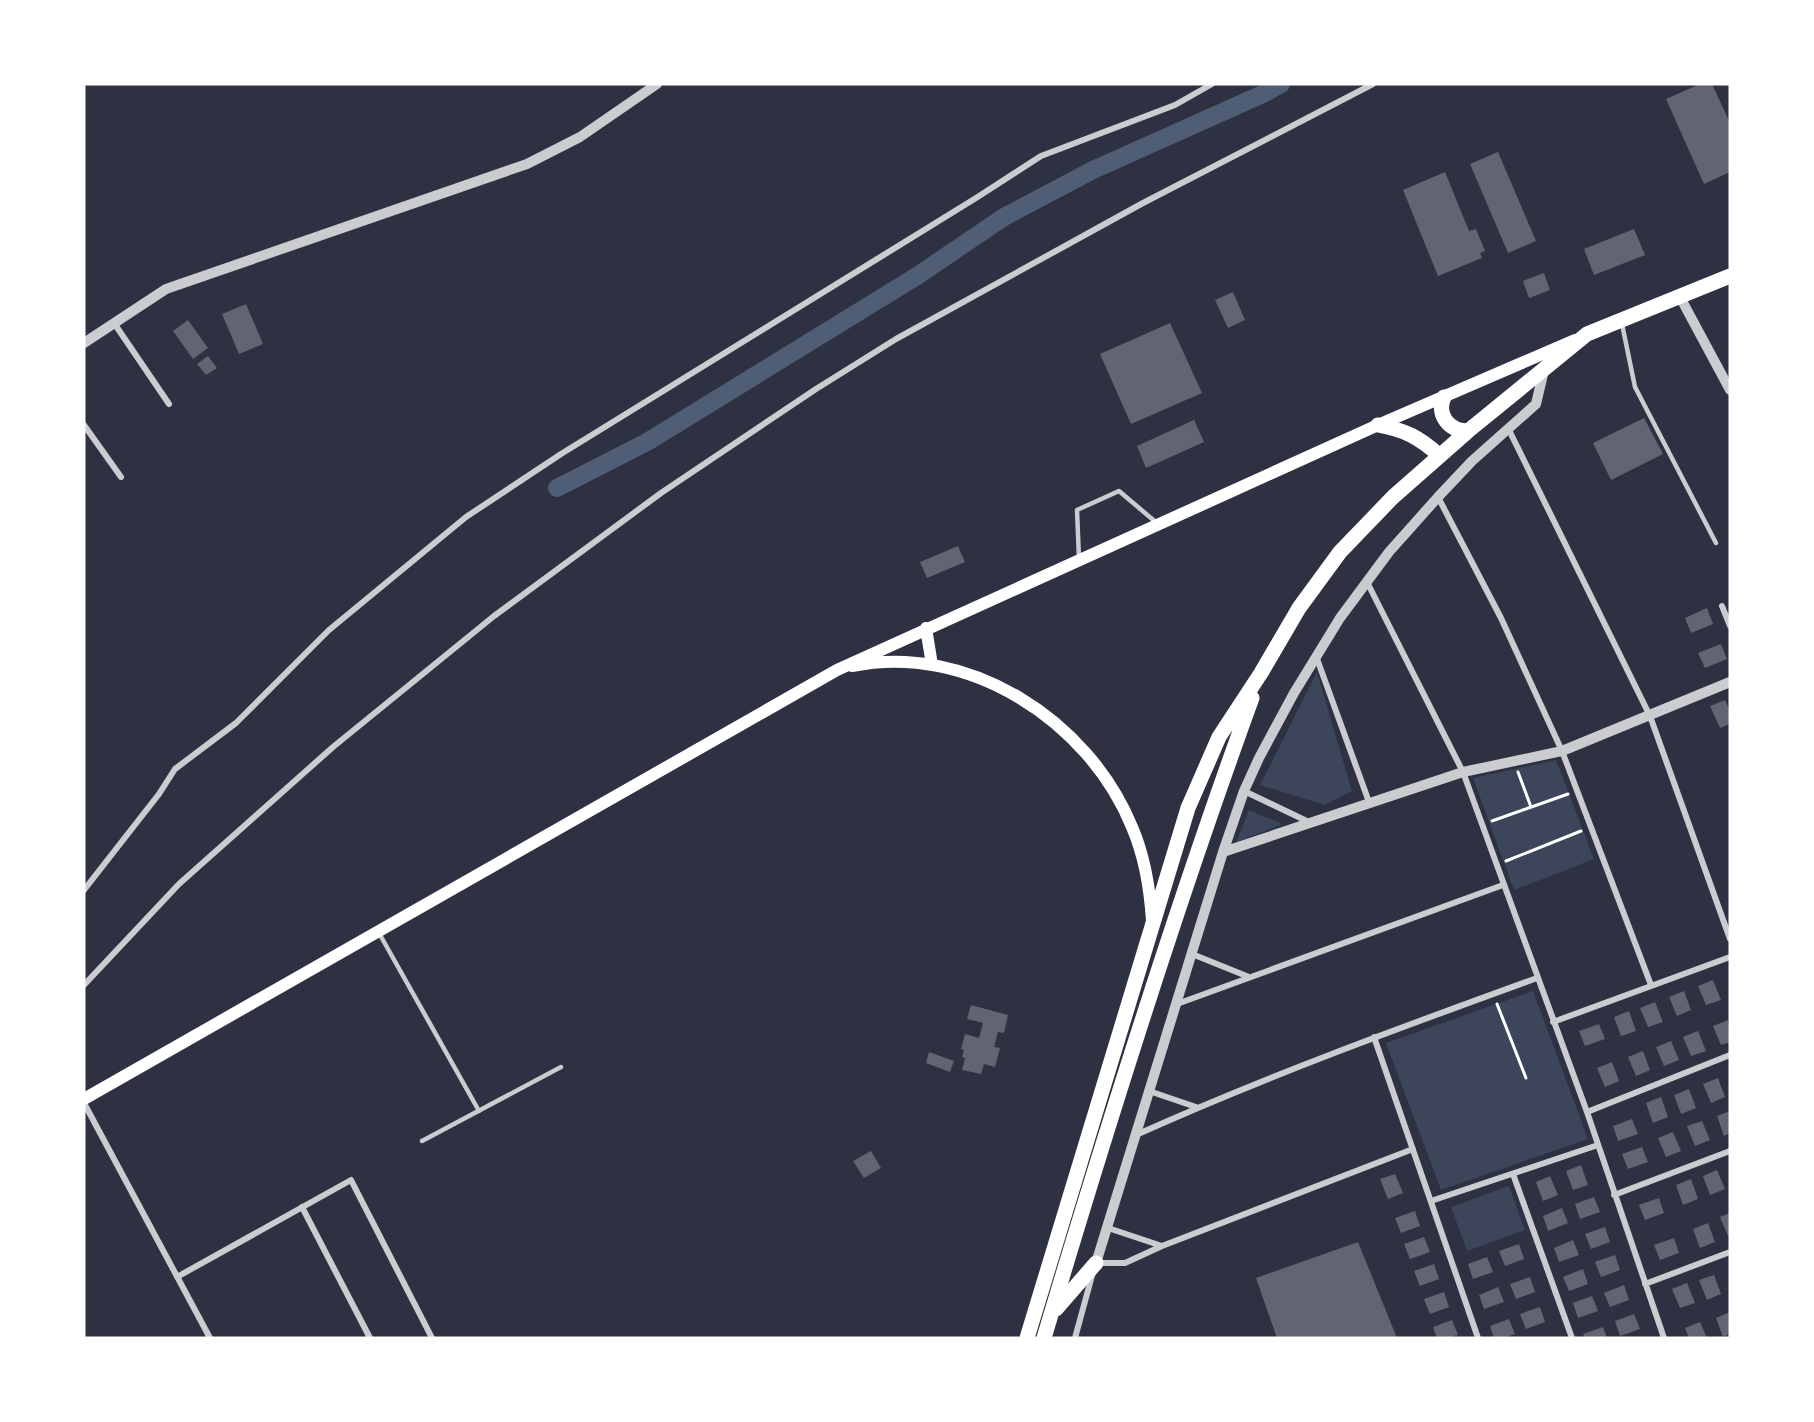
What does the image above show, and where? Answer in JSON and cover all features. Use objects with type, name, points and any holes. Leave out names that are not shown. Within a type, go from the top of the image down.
[{"type":"main road","points":[[84,1101],[378,930],[837,670],[1378,425],[1587,334],[1730,276]]},
{"type":"main road","points":[[1027,1338],[1188,808],[1219,737],[1262,673],[1299,608],[1340,552],[1393,497],[1468,431],[1587,334]]},
{"type":"main road","points":[[1444,396],[1441,408],[1444,419],[1452,428],[1468,431]]},
{"type":"main road","points":[[1378,425],[1412,434],[1440,456]]},
{"type":"main road","points":[[926,628],[932,665]]},
{"type":"main road","points":[[837,670],[881,663],[932,665],[966,674],[1008,691],[1053,721],[1091,759],[1112,788],[1132,827],[1147,878],[1152,922],[1140,1023]]},
{"type":"main road","points":[[1044,1338],[1140,1023],[1208,817],[1262,673]]},
{"type":"main road","points":[[1052,1313],[1096,1263]]},
{"type":"street","points":[[84,343],[166,289],[527,164],[580,137],[657,84]]},
{"type":"street","points":[[84,890],[159,794],[175,769],[237,723],[329,630],[466,517],[561,454],[956,211],[1041,156],[1175,105],[1212,84]]},
{"type":"street","points":[[84,985],[178,884],[333,747],[494,616],[661,493],[816,388],[896,339],[1143,203],[1373,84]]},
{"type":"street","points":[[1680,297],[1730,390]]},
{"type":"street","points":[[114,323],[169,404]]},
{"type":"street","points":[[1075,1338],[1149,1091],[1244,791],[1276,725],[1316,656],[1367,581],[1438,496],[1536,404],[1544,369]]},
{"type":"street","points":[[84,424],[121,477]]},
{"type":"street","points":[[1508,428],[1650,716],[1730,939]]},
{"type":"street","points":[[1438,496],[1501,618],[1562,751],[1652,985]]},
{"type":"street","points":[[1367,581],[1463,772],[1587,1112],[1664,1338]]},
{"type":"street","points":[[1722,606],[1730,626]]},
{"type":"street","points":[[1316,656],[1369,802]]},
{"type":"street","points":[[1223,852],[1463,772],[1562,751],[1730,682]]},
{"type":"street","points":[[1244,791],[1311,823]]},
{"type":"street","points":[[1176,1004],[1503,885]]},
{"type":"street","points":[[1192,954],[1250,978]]},
{"type":"street","points":[[1553,1022],[1730,957]]},
{"type":"street","points":[[1136,1135],[1197,1107],[1374,1037],[1537,978]]},
{"type":"street","points":[[1374,1037],[1478,1338]]},
{"type":"street","points":[[1587,1112],[1730,1055]]},
{"type":"street","points":[[1149,1091],[1197,1107]]},
{"type":"street","points":[[84,1101],[210,1338]]},
{"type":"street","points":[[1431,1201],[1598,1145]]},
{"type":"street","points":[[1096,1263],[1125,1263],[1162,1246],[1413,1149]]},
{"type":"street","points":[[1614,1195],[1730,1150]]},
{"type":"street","points":[[1513,1174],[1572,1338]]},
{"type":"street","points":[[177,1277],[351,1180],[432,1338]]},
{"type":"street","points":[[302,1207],[370,1338]]},
{"type":"street","points":[[1108,1228],[1162,1246]]},
{"type":"street","points":[[1645,1284],[1730,1252]]},
{"type":"lane","points":[[1622,320],[1635,387],[1716,543]]},
{"type":"lane","points":[[1079,559],[1077,510],[1108,495],[1119,491],[1158,524]]},
{"type":"lane","points":[[378,930],[478,1111]]},
{"type":"lane","points":[[422,1141],[561,1067]]},
{"type":"path","points":[[1514,761],[1531,807]]},
{"type":"path","points":[[1482,825],[1569,794]]},
{"type":"path","points":[[1496,865],[1583,830]]},
{"type":"path","points":[[1493,994],[1526,1078]]},
{"type":"shaded area","points":[[1317,672],[1352,791],[1325,805],[1260,785]]},
{"type":"shaded area","points":[[1556,760],[1594,859],[1514,890],[1473,778]]},
{"type":"shaded area","points":[[1249,810],[1283,824],[1236,842]]},
{"type":"shaded area","points":[[1533,991],[1588,1139],[1441,1190],[1386,1043]]},
{"type":"shaded area","points":[[1509,1186],[1525,1230],[1467,1251],[1451,1207]]},
{"type":"building","points":[[1700,84],[1712,84],[1730,123],[1730,172],[1704,184],[1666,99]]},
{"type":"building","points":[[1498,152],[1536,241],[1508,253],[1470,164]]},
{"type":"building","points":[[1445,172],[1469,231],[1476,229],[1485,251],[1480,253],[1482,258],[1438,276],[1403,190]]},
{"type":"building","points":[[1634,229],[1645,255],[1594,275],[1584,249]]},
{"type":"building","points":[[1544,273],[1550,290],[1529,298],[1523,281]]},
{"type":"building","points":[[1233,292],[1245,320],[1228,328],[1215,300]]},
{"type":"building","points":[[246,304],[263,344],[239,354],[222,314]]},
{"type":"building","points":[[188,320],[208,348],[193,359],[173,331]]},
{"type":"building","points":[[1170,323],[1202,393],[1131,424],[1100,354]]},
{"type":"building","points":[[208,356],[217,368],[206,375],[197,364]]},
{"type":"building","points":[[1644,418],[1663,454],[1611,480],[1593,443]]},
{"type":"building","points":[[1194,420],[1204,442],[1146,468],[1137,446]]},
{"type":"building","points":[[958,546],[965,562],[927,578],[920,562]]},
{"type":"building","points":[[1707,608],[1713,624],[1691,633],[1685,618]]},
{"type":"building","points":[[1721,644],[1727,659],[1705,668],[1698,653]]},
{"type":"building","points":[[1725,700],[1730,711],[1730,724],[1720,728],[1710,706]]},
{"type":"building","points":[[1713,980],[1721,1000],[1706,1005],[1698,986]]},
{"type":"building","points":[[1684,991],[1691,1010],[1677,1016],[1669,997]]},
{"type":"building","points":[[1655,1002],[1663,1022],[1648,1027],[1640,1008]]},
{"type":"building","points":[[971,1005],[1008,1015],[1004,1033],[998,1032],[994,1047],[1000,1048],[995,1067],[984,1064],[981,1074],[962,1070],[965,1058],[962,1057],[964,1050],[961,1049],[965,1034],[979,1038],[983,1023],[967,1019]]},
{"type":"building","points":[[1629,1011],[1636,1031],[1621,1036],[1614,1017]]},
{"type":"building","points":[[1728,1020],[1730,1042],[1721,1045],[1713,1026]]},
{"type":"building","points":[[1599,1024],[1605,1039],[1585,1046],[1579,1031]]},
{"type":"building","points":[[1698,1031],[1706,1051],[1691,1056],[1683,1037]]},
{"type":"building","points":[[1671,1041],[1679,1060],[1664,1066],[1656,1047]]},
{"type":"building","points":[[1643,1051],[1650,1070],[1636,1076],[1628,1057]]},
{"type":"building","points":[[929,1052],[954,1061],[950,1072],[926,1063]]},
{"type":"building","points":[[1612,1062],[1619,1081],[1605,1087],[1597,1068]]},
{"type":"building","points":[[1718,1078],[1725,1097],[1711,1103],[1703,1084]]},
{"type":"building","points":[[1689,1089],[1696,1108],[1681,1114],[1674,1095]]},
{"type":"building","points":[[1661,1097],[1668,1117],[1653,1123],[1646,1103]]},
{"type":"building","points":[[1730,1111],[1730,1133],[1724,1136],[1717,1116]]},
{"type":"building","points":[[1632,1119],[1638,1134],[1618,1141],[1613,1126]]},
{"type":"building","points":[[1702,1121],[1710,1140],[1695,1146],[1687,1126]]},
{"type":"building","points":[[1673,1132],[1681,1151],[1666,1157],[1658,1138]]},
{"type":"building","points":[[1642,1147],[1648,1162],[1628,1169],[1622,1154]]},
{"type":"building","points":[[871,1151],[881,1168],[864,1178],[853,1161]]},
{"type":"building","points":[[1581,1165],[1588,1185],[1573,1190],[1566,1171]]},
{"type":"building","points":[[1717,1170],[1725,1189],[1710,1195],[1703,1176]]},
{"type":"building","points":[[1395,1174],[1403,1193],[1388,1199],[1380,1179]]},
{"type":"building","points":[[1550,1176],[1558,1195],[1543,1201],[1536,1182]]},
{"type":"building","points":[[1691,1179],[1698,1199],[1683,1205],[1676,1185]]},
{"type":"building","points":[[1594,1197],[1600,1212],[1580,1219],[1575,1204]]},
{"type":"building","points":[[1659,1198],[1664,1213],[1645,1220],[1639,1205]]},
{"type":"building","points":[[1562,1208],[1568,1223],[1548,1231],[1543,1216]]},
{"type":"building","points":[[1415,1211],[1420,1226],[1401,1233],[1395,1218]]},
{"type":"building","points":[[1730,1213],[1730,1235],[1728,1236],[1720,1217]]},
{"type":"building","points":[[1708,1223],[1715,1242],[1700,1248],[1693,1229]]},
{"type":"building","points":[[1605,1227],[1610,1242],[1591,1249],[1585,1234]]},
{"type":"building","points":[[1424,1237],[1430,1252],[1410,1259],[1404,1244]]},
{"type":"building","points":[[1674,1238],[1679,1253],[1660,1260],[1654,1245]]},
{"type":"building","points":[[1573,1240],[1579,1255],[1559,1262],[1554,1248]]},
{"type":"building","points":[[1358,1242],[1397,1338],[1277,1338],[1256,1278]]},
{"type":"building","points":[[1519,1244],[1524,1259],[1505,1266],[1499,1251]]},
{"type":"building","points":[[1615,1255],[1620,1270],[1601,1277],[1595,1262]]},
{"type":"building","points":[[1487,1257],[1493,1272],[1473,1279],[1468,1264]]},
{"type":"building","points":[[1434,1264],[1439,1279],[1420,1286],[1414,1271]]},
{"type":"building","points":[[1583,1269],[1588,1284],[1569,1291],[1563,1277]]},
{"type":"building","points":[[1714,1275],[1721,1294],[1707,1300],[1699,1280]]},
{"type":"building","points":[[1530,1277],[1535,1292],[1516,1299],[1510,1284]]},
{"type":"building","points":[[1687,1283],[1695,1303],[1680,1308],[1672,1289]]},
{"type":"building","points":[[1624,1285],[1629,1300],[1610,1307],[1604,1293]]},
{"type":"building","points":[[1498,1287],[1504,1302],[1484,1309],[1479,1295]]},
{"type":"building","points":[[1444,1292],[1449,1307],[1430,1314],[1424,1299]]},
{"type":"building","points":[[1592,1296],[1598,1311],[1578,1318],[1573,1303]]},
{"type":"building","points":[[1540,1307],[1545,1322],[1526,1329],[1520,1314]]},
{"type":"building","points":[[1730,1312],[1730,1334],[1723,1337],[1716,1318]]},
{"type":"building","points":[[1634,1314],[1640,1329],[1620,1336],[1615,1321]]},
{"type":"building","points":[[1509,1319],[1515,1334],[1494,1338],[1490,1326]]},
{"type":"building","points":[[1452,1320],[1458,1335],[1437,1338],[1433,1327]]},
{"type":"building","points":[[1700,1322],[1707,1338],[1689,1338],[1685,1328]]},
{"type":"building","points":[[1603,1327],[1607,1338],[1585,1338],[1583,1334]]},
{"type":"waterway","points":[[557,488],[647,442],[917,276],[1004,217],[1093,170],[1281,84]]}]
